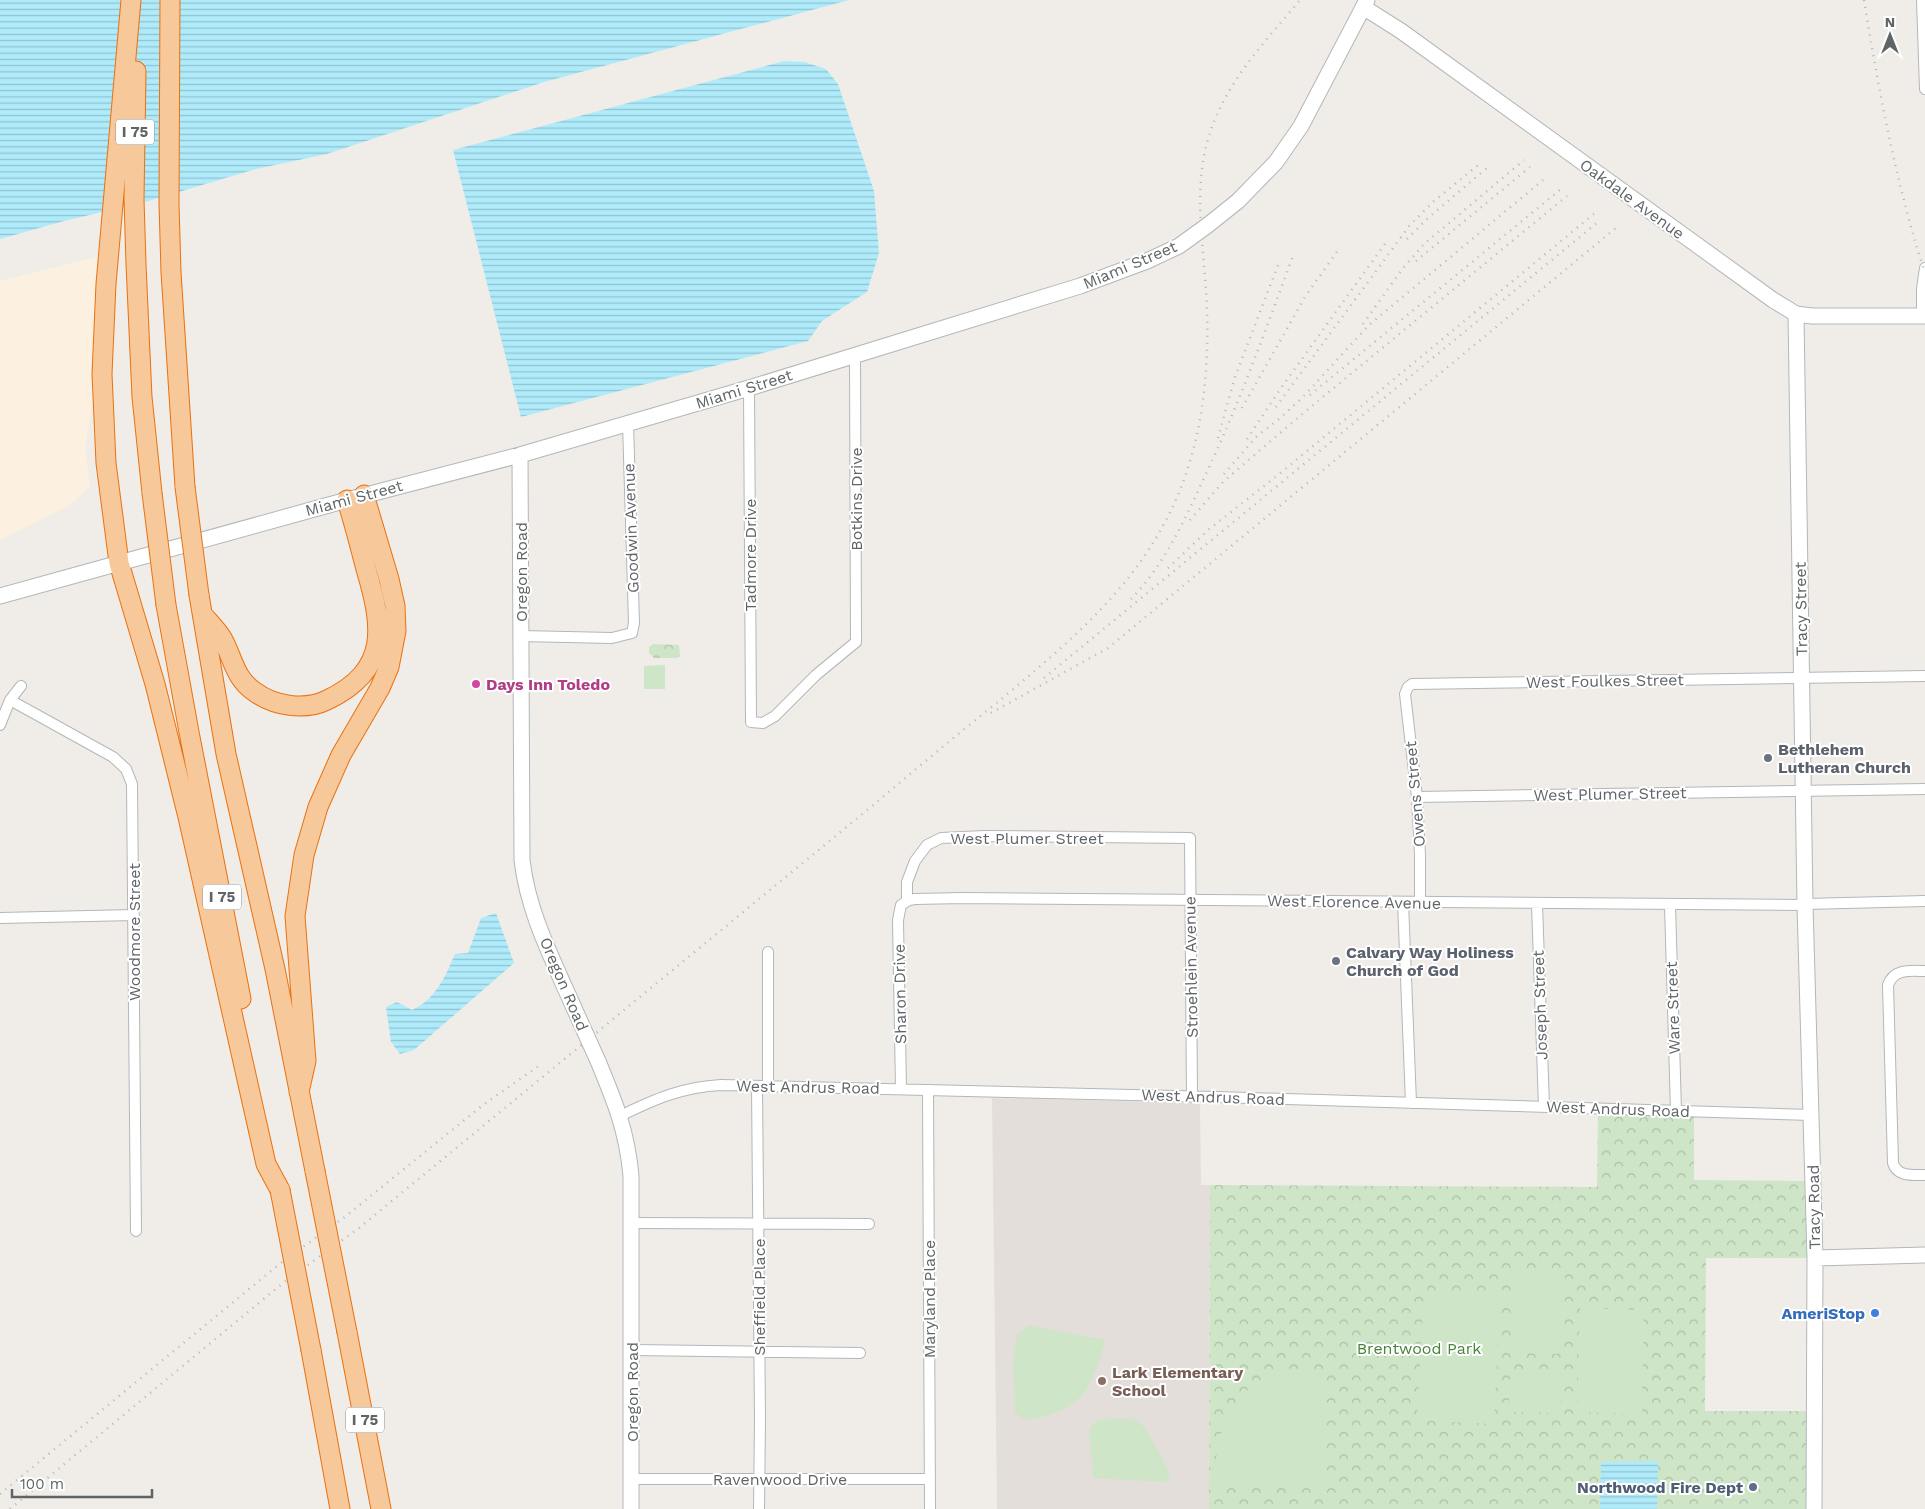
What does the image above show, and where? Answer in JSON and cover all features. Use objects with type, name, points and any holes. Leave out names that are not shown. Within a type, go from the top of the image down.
[{"type":"highway","points":[[131,0],[106,284],[102,374],[106,463],[119,563],[155,684],[188,817],[266,1164],[280,1190]]},
{"type":"highway","name":"I 75","points":[[137,0],[134,199],[142,397],[166,605],[188,732],[280,1190],[340,1509]]},
{"type":"highway","name":"I 75","points":[[170,0],[169,204],[171,272],[185,487],[198,595],[226,754],[275,969],[381,1509]]},
{"type":"highway","points":[[202,614],[222,638],[236,672],[254,692],[281,704],[305,706],[323,702],[343,692],[362,676],[374,657],[378,644],[376,604],[356,497]]},
{"type":"highway","points":[[299,1092],[306,1061],[295,916],[304,855],[318,807],[341,755],[380,688],[389,667],[396,631],[395,606],[389,579],[356,497]]},
{"type":"street","points":[[1922,0],[1925,89]]},
{"type":"street","name":"Miami Street","points":[[0,596],[356,497],[520,455],[749,388],[1080,286],[1147,261],[1179,246],[1208,226],[1238,201],[1276,162],[1302,126],[1365,4]]},
{"type":"street","name":"Oakdale Avenue","points":[[1365,4],[1401,32],[1773,300],[1796,314],[1812,316],[1923,316]]},
{"type":"street","points":[[1923,316],[1922,289],[1925,268]]},
{"type":"street","name":"Tracy Street","points":[[1796,314],[1805,904]]},
{"type":"street","name":"Botkins Drive","points":[[750,722],[764,723],[775,716],[816,676],[856,642],[855,355]]},
{"type":"street","name":"Tadmore Drive","points":[[749,388],[750,722]]},
{"type":"street","name":"Goodwin Avenue","points":[[521,636],[612,638],[632,634],[634,623],[628,423]]},
{"type":"street","name":"Oregon Road","points":[[520,455],[521,840],[523,871],[533,911],[620,1116],[629,1155],[632,1350],[631,1509]]},
{"type":"street","name":"West Foulkes Street","points":[[1408,686],[1416,684],[1925,676]]},
{"type":"street","points":[[0,725],[10,700],[21,686]]},
{"type":"street","name":"Owens Street","points":[[1408,686],[1406,698],[1417,797],[1420,902]]},
{"type":"street","name":"Woodmore Street","points":[[10,700],[102,750],[120,762],[126,769],[132,784],[136,1231]]},
{"type":"street","name":"West Plumer Street","points":[[1417,797],[1925,789]]},
{"type":"street","name":"West Plumer Street","points":[[906,901],[910,873],[918,855],[927,845],[941,838],[985,836],[1190,838]]},
{"type":"street","name":"Stroehlein Avenue","points":[[1190,838],[1192,1096]]},
{"type":"street","name":"West Florence Avenue","points":[[906,901],[963,898],[1670,905],[1925,901]]},
{"type":"street","name":"Sharon Drive","points":[[901,1089],[898,920],[899,911],[906,901]]},
{"type":"street","points":[[1403,902],[1410,1103]]},
{"type":"street","name":"Joseph Street","points":[[1537,904],[1544,1107]]},
{"type":"street","name":"Tracy Road","points":[[1805,904],[1815,1258],[1814,1509]]},
{"type":"street","name":"Ware Street","points":[[1670,905],[1676,1111]]},
{"type":"street","points":[[0,918],[134,915]]},
{"type":"street","points":[[768,952],[768,1086]]},
{"type":"street","points":[[1925,971],[1900,972],[1892,977],[1888,985],[1893,1163],[1894,1167],[1901,1173],[1925,1175]]},
{"type":"street","name":"West Andrus Road","points":[[620,1116],[660,1096],[688,1088],[721,1085],[1192,1096],[1811,1115]]},
{"type":"street","name":"Sheffield Place","points":[[757,1086],[760,1351],[759,1509]]},
{"type":"street","name":"Maryland Place","points":[[928,1090],[930,1509]]},
{"type":"street","points":[[631,1223],[869,1224]]},
{"type":"street","points":[[1815,1258],[1925,1255]]},
{"type":"street","points":[[632,1350],[860,1353]]},
{"type":"street","name":"Ravenwood Drive","points":[[631,1478],[930,1479]]},
{"type":"shaded area","points":[[103,255],[97,295],[93,401],[85,447],[90,487],[67,507],[0,540],[0,281]]},
{"type":"shaded area","name":"Lark Elementary School","points":[[992,1098],[1200,1103],[1201,1185],[1210,1185],[1209,1509],[997,1509]]},
{"type":"green space","points":[[653,644],[679,645],[680,656],[677,658],[654,658],[649,653],[649,647]]},
{"type":"green space","points":[[665,665],[665,689],[644,689],[644,666]]},
{"type":"green space","name":"Brentwood Park","points":[[1598,1114],[1694,1114],[1694,1180],[1811,1181],[1811,1258],[1706,1258],[1705,1411],[1806,1411],[1806,1509],[1209,1509],[1210,1185],[1597,1187]]},
{"type":"green space","points":[[1513,1274],[1565,1274],[1564,1354],[1512,1353]]},
{"type":"green space","points":[[1424,1291],[1500,1295],[1494,1424],[1417,1420]]},
{"type":"green space","points":[[1580,1308],[1644,1310],[1642,1414],[1577,1412]]},
{"type":"green space","points":[[1028,1325],[1105,1340],[1095,1373],[1089,1386],[1081,1396],[1071,1405],[1059,1411],[1025,1420],[1015,1413],[1013,1364],[1017,1335]]},
{"type":"green space","points":[[1326,1369],[1327,1480],[1323,1482],[1212,1482],[1220,1436],[1239,1395],[1282,1371]]},
{"type":"green space","points":[[1510,1373],[1561,1375],[1560,1413],[1509,1412]]},
{"type":"green space","points":[[1118,1418],[1136,1420],[1142,1424],[1170,1474],[1168,1482],[1093,1478],[1089,1430],[1096,1421]]},
{"type":"water","points":[[0,0],[849,0],[544,82],[327,154],[256,169],[145,202],[64,221],[0,239]]},
{"type":"water","points":[[784,61],[804,62],[826,69],[838,84],[874,191],[879,253],[867,292],[822,321],[808,341],[521,417],[453,150]]},
{"type":"water","points":[[496,913],[514,963],[414,1050],[400,1054],[391,1042],[386,1007],[397,1002],[412,1010],[427,1000],[439,986],[455,954],[468,953],[481,918]]},
{"type":"water","points":[[1658,1461],[1657,1509],[1600,1509],[1601,1462]]},
{"type":"railway","points":[[10,1509],[283,1283],[359,1228],[999,701],[1069,641],[1112,597],[1149,549],[1165,522],[1178,495],[1196,439],[1202,409],[1207,350],[1206,290],[1200,198],[1203,161],[1207,143],[1214,122],[1233,84],[1258,50],[1300,0]]},
{"type":"railway","points":[[1864,0],[1889,138],[1905,206],[1925,273]]},
{"type":"railway","points":[[1363,324],[1403,268],[1424,244],[1524,160]]},
{"type":"railway","points":[[1276,407],[1410,225],[1434,201],[1482,162]]},
{"type":"railway","points":[[1416,261],[1530,167]]},
{"type":"railway","points":[[1407,239],[1428,218],[1487,168]]},
{"type":"railway","points":[[1224,474],[1256,437],[1303,397],[1369,325],[1543,180]]},
{"type":"railway","points":[[1310,395],[1561,189]]},
{"type":"railway","points":[[1190,520],[1223,482],[1238,469],[1567,196]]},
{"type":"railway","points":[[1168,568],[1208,530],[1278,475],[1595,213]]},
{"type":"railway","points":[[1044,678],[1598,222]]},
{"type":"railway","points":[[991,713],[1108,648],[1617,227]]},
{"type":"railway","points":[[1247,439],[1281,388],[1387,241]]},
{"type":"railway","points":[[1242,408],[1305,297],[1338,250]]},
{"type":"railway","points":[[1131,599],[1164,557],[1197,493],[1241,394],[1294,253]]},
{"type":"railway","points":[[1218,438],[1235,377],[1280,260]]},
{"type":"railway","points":[[0,1494],[282,1262],[346,1216],[483,1105],[540,1065]]},
{"type":"place","name":"Days Inn Toledo","points":[[476,684]]},
{"type":"place","name":"Bethlehem Lutheran Church","points":[[1768,758]]},
{"type":"place","name":"Calvary Way Holiness Church of God","points":[[1336,961]]},
{"type":"place","name":"AmeriStop","points":[[1875,1313]]},
{"type":"place","name":"Lark Elementary School","points":[[1102,1381]]},
{"type":"place","name":"Northwood Fire Dept","points":[[1753,1487]]}]
